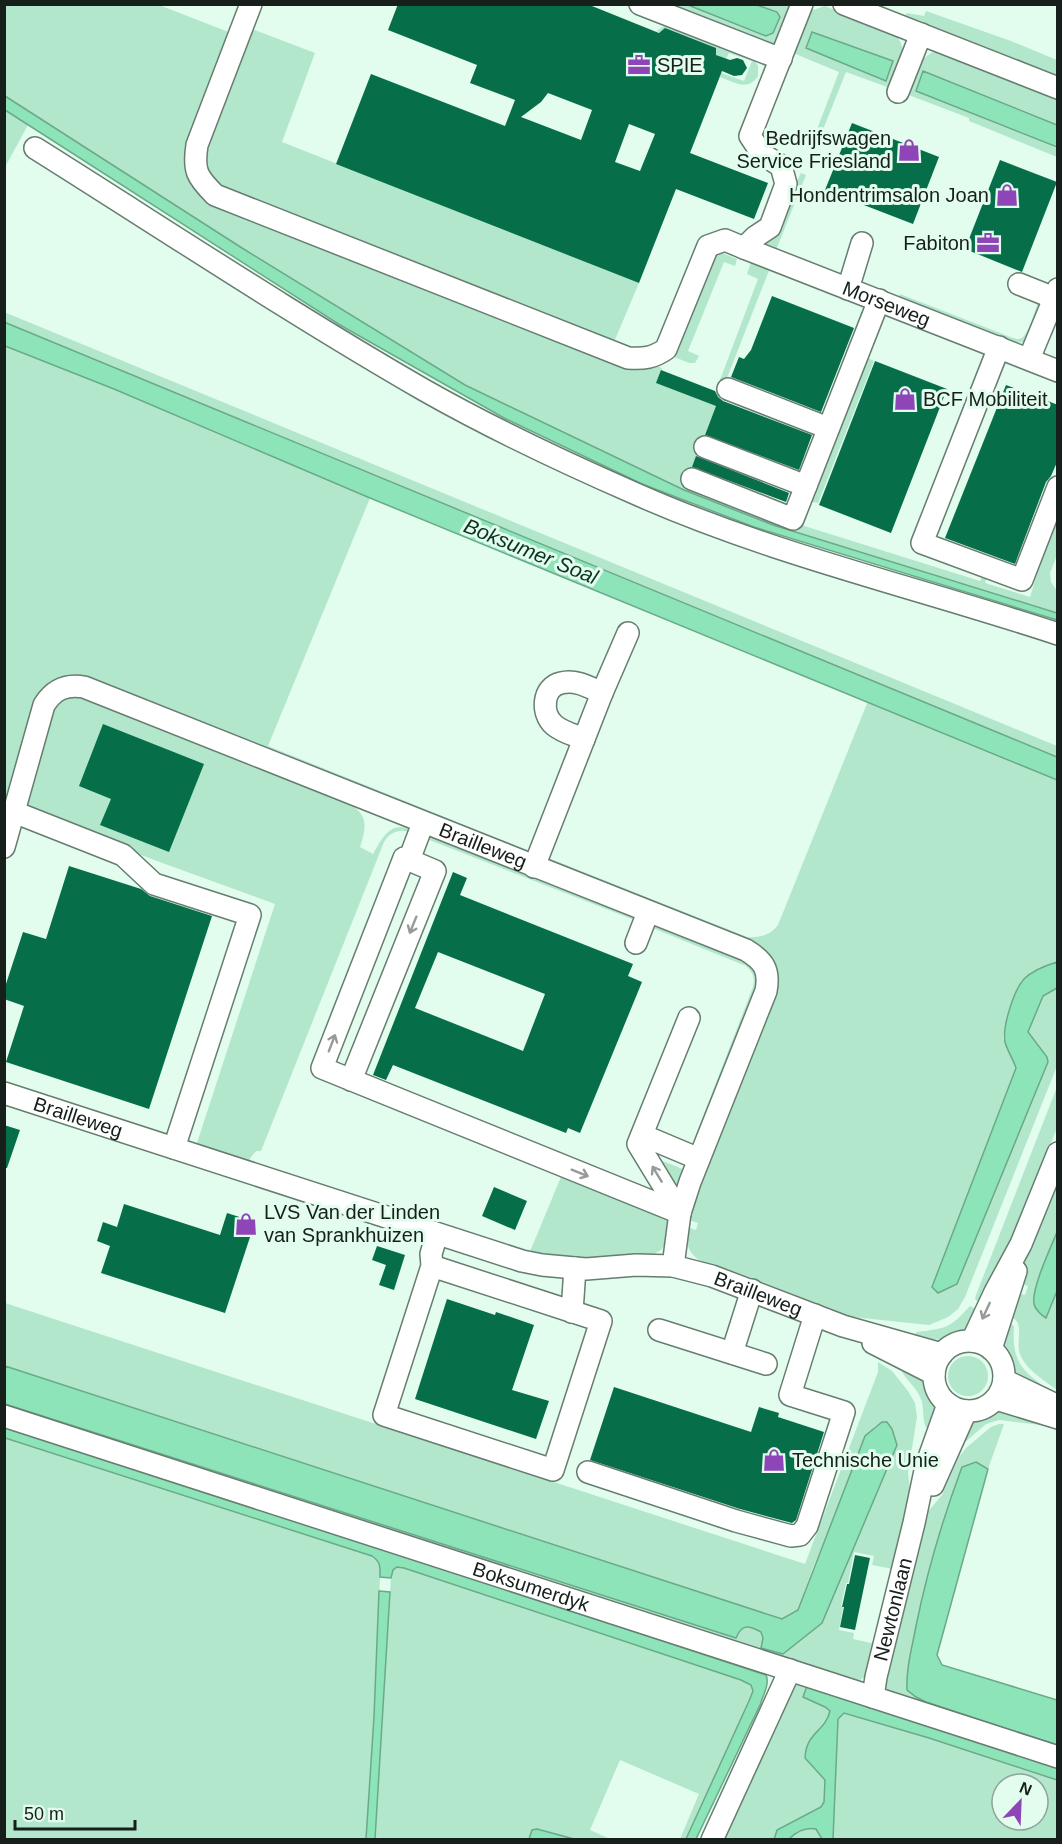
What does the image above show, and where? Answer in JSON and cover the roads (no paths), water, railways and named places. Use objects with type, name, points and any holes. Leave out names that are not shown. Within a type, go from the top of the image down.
[{"type":"street","name":"Morseweg","points":[[251,4],[197,145],[194,164],[202,182],[215,195],[628,358],[648,359],[666,349],[708,246],[725,240],[1058,371]]},
{"type":"street","points":[[640,4],[781,59]]},
{"type":"street","points":[[744,248],[770,227],[786,184],[781,166],[762,154],[750,136],[802,4]]},
{"type":"street","points":[[844,4],[1058,88]]},
{"type":"street","points":[[898,92],[921,34]]},
{"type":"street","points":[[35,148],[333,336],[408,380],[568,463],[637,494],[787,552],[1058,634]]},
{"type":"street","points":[[848,289],[862,243]]},
{"type":"street","points":[[1019,284],[1056,294],[1029,359]]},
{"type":"street","points":[[692,479],[793,519],[879,300]]},
{"type":"street","points":[[999,347],[922,543],[1022,580],[1058,487]]},
{"type":"street","points":[[728,389],[828,428]]},
{"type":"street","points":[[705,447],[806,486]]},
{"type":"street","points":[[534,867],[628,633]]},
{"type":"street","points":[[584,739],[562,730],[549,720],[545,711],[547,695],[553,686],[562,682],[571,682],[602,693]]},
{"type":"street","name":"Brailleweg","points":[[4,846],[44,705],[60,688],[75,685],[746,950],[761,961],[768,975],[766,991],[680,1213],[673,1266]]},
{"type":"street","points":[[14,812],[123,855],[154,884],[250,915],[174,1148]]},
{"type":"street","points":[[409,860],[423,823]]},
{"type":"street","points":[[351,1080],[435,871],[404,858],[322,1068],[351,1080],[526,1151],[680,1213]]},
{"type":"street","points":[[636,943],[648,912]]},
{"type":"street","points":[[680,1213],[638,1144],[688,1018]]},
{"type":"street","name":"Brailleweg","points":[[4,1093],[522,1261],[586,1269],[636,1265],[673,1266],[712,1276],[938,1364]]},
{"type":"street","points":[[642,1134],[699,1159]]},
{"type":"street","points":[[982,1345],[1010,1291],[1021,1244],[1058,1153]]},
{"type":"street","points":[[432,1266],[601,1322],[553,1470],[384,1415],[432,1266],[430,1254],[437,1234]]},
{"type":"street","points":[[572,1312],[575,1268]]},
{"type":"street","points":[[732,1353],[752,1290]]},
{"type":"street","points":[[588,1472],[736,1521],[791,1536],[800,1535],[807,1526],[844,1412],[790,1395],[815,1315]]},
{"type":"street","points":[[659,1330],[766,1364]]},
{"type":"street","points":[[960,1342],[982,1345],[999,1358],[1004,1368],[1000,1390],[988,1406],[978,1410],[957,1407],[940,1396],[936,1386],[938,1364],[950,1347],[960,1342]]},
{"type":"street","points":[[1000,1390],[1058,1406]]},
{"type":"street","points":[[1000,1390],[1058,1418]]},
{"type":"street","name":"Newtonlaan","points":[[873,1697],[914,1523],[957,1407]]},
{"type":"street","name":"Boksumerdyk","points":[[4,1416],[1058,1757]]},
{"type":"street","points":[[712,1839],[790,1670]]},
{"type":"water","points":[[688,5],[757,5],[777,12],[780,17],[773,33],[766,36]]},
{"type":"water","points":[[812,32],[893,61],[886,81],[806,48]]},
{"type":"water","points":[[923,71],[1057,125],[1057,147],[916,91]]},
{"type":"water","points":[[5,96],[242,248],[465,385],[684,490],[773,525],[1057,613],[1057,620],[754,527],[642,484],[504,418],[340,325],[5,110]]},
{"type":"water","name":"Boksumer Soal","points":[[4,322],[1057,757],[1057,780],[370,498],[114,389],[5,346]]},
{"type":"water","points":[[1057,962],[1057,988],[1043,996],[1028,1032],[1047,1057],[1048,1062],[957,1284],[938,1293],[932,1287],[1016,1068],[1005,1042],[1007,1018],[1013,1000],[1020,984],[1027,976]]},
{"type":"water","points":[[1057,1232],[1057,1291],[1046,1318],[1040,1314],[1034,1304],[1035,1289]]},
{"type":"water","points":[[5,1366],[782,1619],[798,1610],[865,1436],[882,1422],[887,1422],[897,1445],[822,1623],[783,1654],[761,1648],[763,1638],[761,1632],[752,1628],[743,1628],[736,1638],[5,1404]]},
{"type":"water","points":[[5,1427],[766,1675],[766,1690],[696,1839],[686,1839],[749,1701],[753,1691],[751,1685],[404,1568],[397,1567],[393,1570],[391,1578],[380,1577],[380,1568],[372,1556],[5,1438]]},
{"type":"water","points":[[976,1462],[988,1469],[937,1655],[942,1665],[1057,1700],[1057,1745],[926,1702],[907,1690],[908,1666],[916,1626],[942,1525],[962,1467]]},
{"type":"water","points":[[379,1591],[390,1592],[375,1839],[366,1839],[374,1717]]},
{"type":"water","points":[[807,1686],[1057,1766],[1057,1780],[1050,1778],[1050,1772],[1033,1772],[844,1713],[838,1719],[833,1839],[822,1839],[816,1829],[808,1829],[789,1839],[774,1840],[777,1830],[821,1807],[824,1802],[825,1780],[805,1758],[806,1749],[812,1737],[824,1724],[830,1711],[803,1697]]},
{"type":"water","points":[[537,1829],[574,1839],[529,1839],[532,1830]]},
{"type":"place","name":"SPIE","points":[[639,65]]},
{"type":"place","name":"Bedrijfswagen Service Friesland","points":[[909,150]]},
{"type":"place","name":"Hondentrimsalon Joan","points":[[1007,195]]},
{"type":"place","name":"Fabiton","points":[[988,243]]},
{"type":"place","name":"BCF Mobiliteit","points":[[905,399]]},
{"type":"place","name":"LVS Van der Linden van Sprankhuizen","points":[[246,1224]]},
{"type":"place","name":"Technische Unie","points":[[774,1460]]}]
